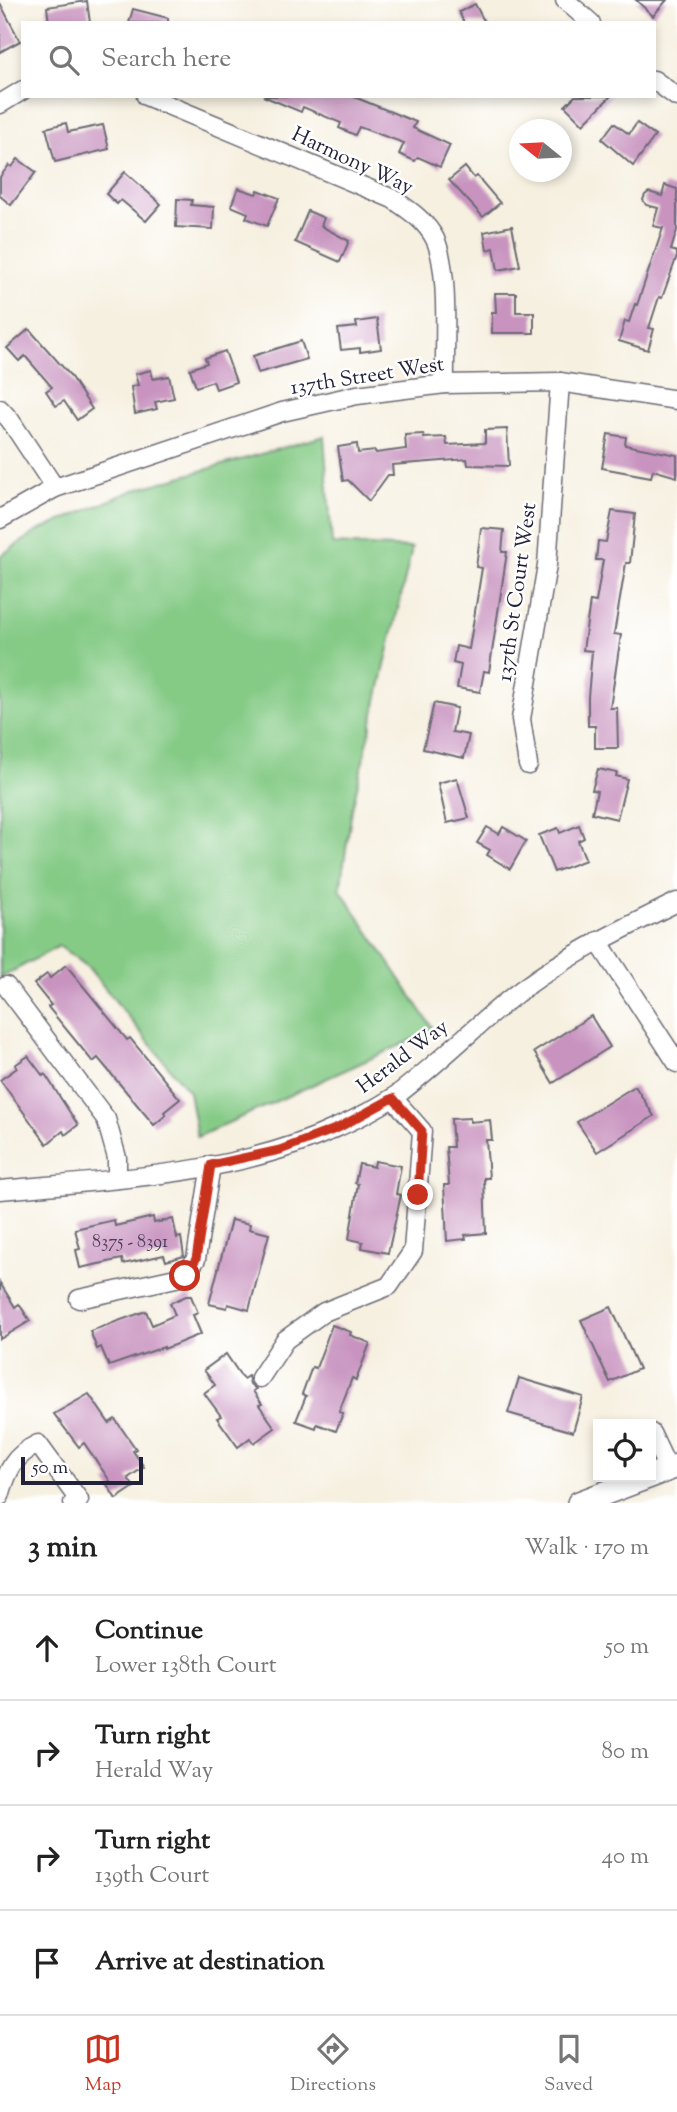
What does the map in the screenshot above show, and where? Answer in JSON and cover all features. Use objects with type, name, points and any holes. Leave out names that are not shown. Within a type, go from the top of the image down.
[{"type":"street","points":[[565,0],[589,21]]},
{"type":"street","points":[[656,81],[677,97]]},
{"type":"street","points":[[0,104],[21,91]]},
{"type":"street","name":"Harmony Way","points":[[151,98],[393,199],[419,217],[434,238],[443,264],[445,384]]},
{"type":"street","name":"137th Street West","points":[[0,519],[55,488],[282,412],[357,395],[445,384],[559,382],[676,398]]},
{"type":"street","name":"137th St Court West","points":[[528,765],[521,719],[547,565],[559,382]]},
{"type":"street","points":[[0,409],[55,488]]},
{"type":"street","name":"Herald Way","points":[[0,1190],[117,1179],[211,1165],[280,1150],[338,1128],[393,1098],[525,987],[598,941],[677,902]]},
{"type":"street","points":[[598,941],[677,1063]]},
{"type":"street","points":[[6,986],[106,1119],[117,1158],[117,1179]]},
{"type":"street","points":[[260,1378],[285,1340],[324,1312],[389,1286],[413,1251],[422,1131],[393,1098]]},
{"type":"street","points":[[79,1299],[185,1276],[196,1259],[211,1165]]},
{"type":"street","points":[[579,1503],[673,1469],[656,1441]]},
{"type":"street","points":[[0,1496],[6,1475],[23,1450],[38,1444],[79,1500],[73,1503]]},
{"type":"green space","points":[[324,436],[332,544],[412,548],[352,809],[340,889],[434,1030],[197,1137],[189,1092],[88,967],[59,946],[0,978],[0,556],[38,531],[134,490]]},
{"type":"building","points":[[636,0],[667,0],[653,16]]},
{"type":"building","points":[[87,1],[90,21],[49,21],[47,7]]},
{"type":"building","points":[[0,3],[20,41],[0,52]]},
{"type":"building","points":[[475,4],[484,21],[463,21],[459,12]]},
{"type":"building","points":[[133,9],[168,18],[168,21],[130,21]]},
{"type":"building","points":[[268,98],[357,98],[416,122],[413,128],[450,145],[440,167],[418,157],[415,161],[399,154],[404,143],[359,127],[355,135],[339,128],[341,123],[303,107],[301,112]]},
{"type":"building","points":[[573,98],[609,98],[583,124],[565,106]]},
{"type":"building","points":[[66,123],[68,132],[103,125],[109,149],[55,162],[46,128]]},
{"type":"building","points":[[614,123],[629,134],[637,123],[655,136],[633,166],[602,139]]},
{"type":"building","points":[[18,159],[36,172],[11,205],[0,196],[0,177],[9,165],[12,167]]},
{"type":"building","points":[[465,167],[474,178],[477,176],[500,203],[483,217],[449,180]]},
{"type":"building","points":[[125,172],[161,204],[146,221],[121,200],[117,204],[106,194]]},
{"type":"building","points":[[665,185],[677,189],[677,230],[671,250],[677,252],[677,256],[649,328],[654,329],[648,350],[619,341],[625,321],[629,322],[635,304],[637,305],[663,228],[653,226],[658,208],[646,205],[643,200],[649,192],[662,196]]},
{"type":"building","points":[[238,188],[256,194],[258,190],[279,198],[267,226],[246,218],[248,213],[231,206]]},
{"type":"building","points":[[177,199],[192,200],[191,205],[214,207],[213,229],[176,227]]},
{"type":"building","points":[[308,211],[324,218],[321,226],[349,241],[340,262],[295,242]]},
{"type":"building","points":[[512,226],[520,266],[498,270],[494,248],[487,250],[484,232]]},
{"type":"building","points":[[495,293],[516,293],[516,312],[534,312],[534,333],[492,333],[492,312],[496,312]]},
{"type":"building","points":[[377,319],[381,349],[360,352],[360,348],[341,350],[338,329],[357,327],[356,322]]},
{"type":"building","points":[[29,329],[69,374],[92,409],[77,420],[64,401],[56,406],[46,391],[52,387],[25,356],[19,361],[7,348]]},
{"type":"building","points":[[301,341],[307,359],[258,373],[253,356]]},
{"type":"building","points":[[225,351],[236,382],[216,389],[213,381],[196,387],[190,369],[207,363],[205,358]]},
{"type":"building","points":[[151,370],[153,379],[169,376],[174,398],[155,402],[157,409],[135,414],[131,387],[138,385],[135,374]]},
{"type":"building","points":[[507,429],[509,466],[468,465],[467,459],[392,465],[393,475],[388,475],[369,501],[348,480],[343,481],[338,447],[357,444],[358,453],[406,449],[405,435],[423,434],[424,438],[446,437],[447,445],[485,443],[485,430]]},
{"type":"building","points":[[608,434],[626,437],[625,445],[677,455],[677,477],[653,470],[651,477],[602,468]]},
{"type":"building","points":[[612,511],[635,514],[630,563],[626,563],[614,634],[621,635],[610,708],[617,708],[618,748],[595,748],[595,726],[588,726],[592,651],[583,650],[590,601],[596,602],[603,560],[596,560],[598,541],[606,542]]},
{"type":"building","points":[[481,528],[504,530],[502,552],[507,552],[489,672],[484,671],[480,692],[457,688],[461,665],[453,663],[456,646],[469,649],[482,568],[476,567]]},
{"type":"building","points":[[434,703],[457,708],[452,732],[469,735],[464,758],[423,749]]},
{"type":"building","points":[[598,769],[617,773],[616,776],[627,779],[617,819],[592,813],[597,791],[592,790]]},
{"type":"building","points":[[457,778],[469,818],[447,823],[438,783]]},
{"type":"building","points":[[579,825],[584,838],[578,841],[586,860],[554,872],[539,835],[558,828],[560,833]]},
{"type":"building","points":[[487,827],[499,834],[503,827],[526,841],[510,869],[487,855],[490,850],[477,843]]},
{"type":"building","points":[[66,965],[127,1040],[130,1038],[180,1099],[164,1112],[166,1115],[154,1125],[98,1058],[93,1062],[48,1007],[51,1005],[34,984],[47,974],[50,978]]},
{"type":"building","points":[[591,1016],[610,1047],[553,1083],[534,1052]]},
{"type":"building","points":[[28,1056],[43,1076],[45,1074],[78,1125],[65,1135],[63,1131],[47,1144],[0,1080]]},
{"type":"building","points":[[635,1086],[654,1116],[597,1152],[577,1122]]},
{"type":"building","points":[[470,1118],[470,1122],[490,1120],[492,1140],[486,1140],[489,1178],[484,1178],[486,1233],[465,1235],[466,1239],[447,1241],[444,1185],[449,1185],[446,1147],[453,1147],[451,1119]]},
{"type":"building","points":[[375,1161],[401,1166],[396,1194],[401,1195],[388,1253],[362,1248],[363,1242],[349,1239],[359,1164],[374,1167]]},
{"type":"building","points":[[153,1217],[154,1223],[173,1219],[177,1238],[181,1237],[184,1256],[166,1261],[164,1255],[123,1264],[122,1259],[80,1268],[76,1250],[80,1249],[75,1229],[114,1220],[115,1226]]},
{"type":"building","points":[[231,1220],[250,1224],[249,1229],[269,1234],[249,1310],[228,1304],[227,1308],[209,1304]]},
{"type":"building","points":[[0,1283],[15,1307],[19,1304],[30,1321],[0,1339]]},
{"type":"building","points":[[191,1296],[198,1313],[193,1315],[201,1334],[109,1366],[101,1347],[97,1349],[90,1331],[146,1311],[152,1325],[175,1315],[170,1303]]},
{"type":"building","points":[[611,1307],[639,1369],[610,1382],[581,1320]]},
{"type":"building","points":[[332,1325],[370,1343],[356,1380],[352,1378],[339,1412],[343,1413],[336,1431],[317,1424],[316,1428],[296,1421],[306,1396],[302,1394],[312,1367],[316,1368]]},
{"type":"building","points":[[226,1354],[243,1379],[248,1376],[250,1384],[256,1389],[253,1391],[262,1404],[259,1405],[275,1428],[254,1443],[250,1438],[238,1447],[217,1418],[221,1416],[204,1393],[215,1385],[204,1370]]},
{"type":"building","points":[[519,1378],[583,1397],[573,1432],[508,1413]]},
{"type":"building","points":[[89,1394],[109,1423],[115,1419],[136,1449],[133,1451],[144,1467],[128,1478],[134,1487],[116,1499],[106,1483],[110,1481],[84,1443],[79,1447],[54,1414]]},
{"type":"route","points":[[185,1276],[196,1259],[211,1165],[280,1150],[338,1128],[393,1098],[422,1131],[418,1195]]}]
